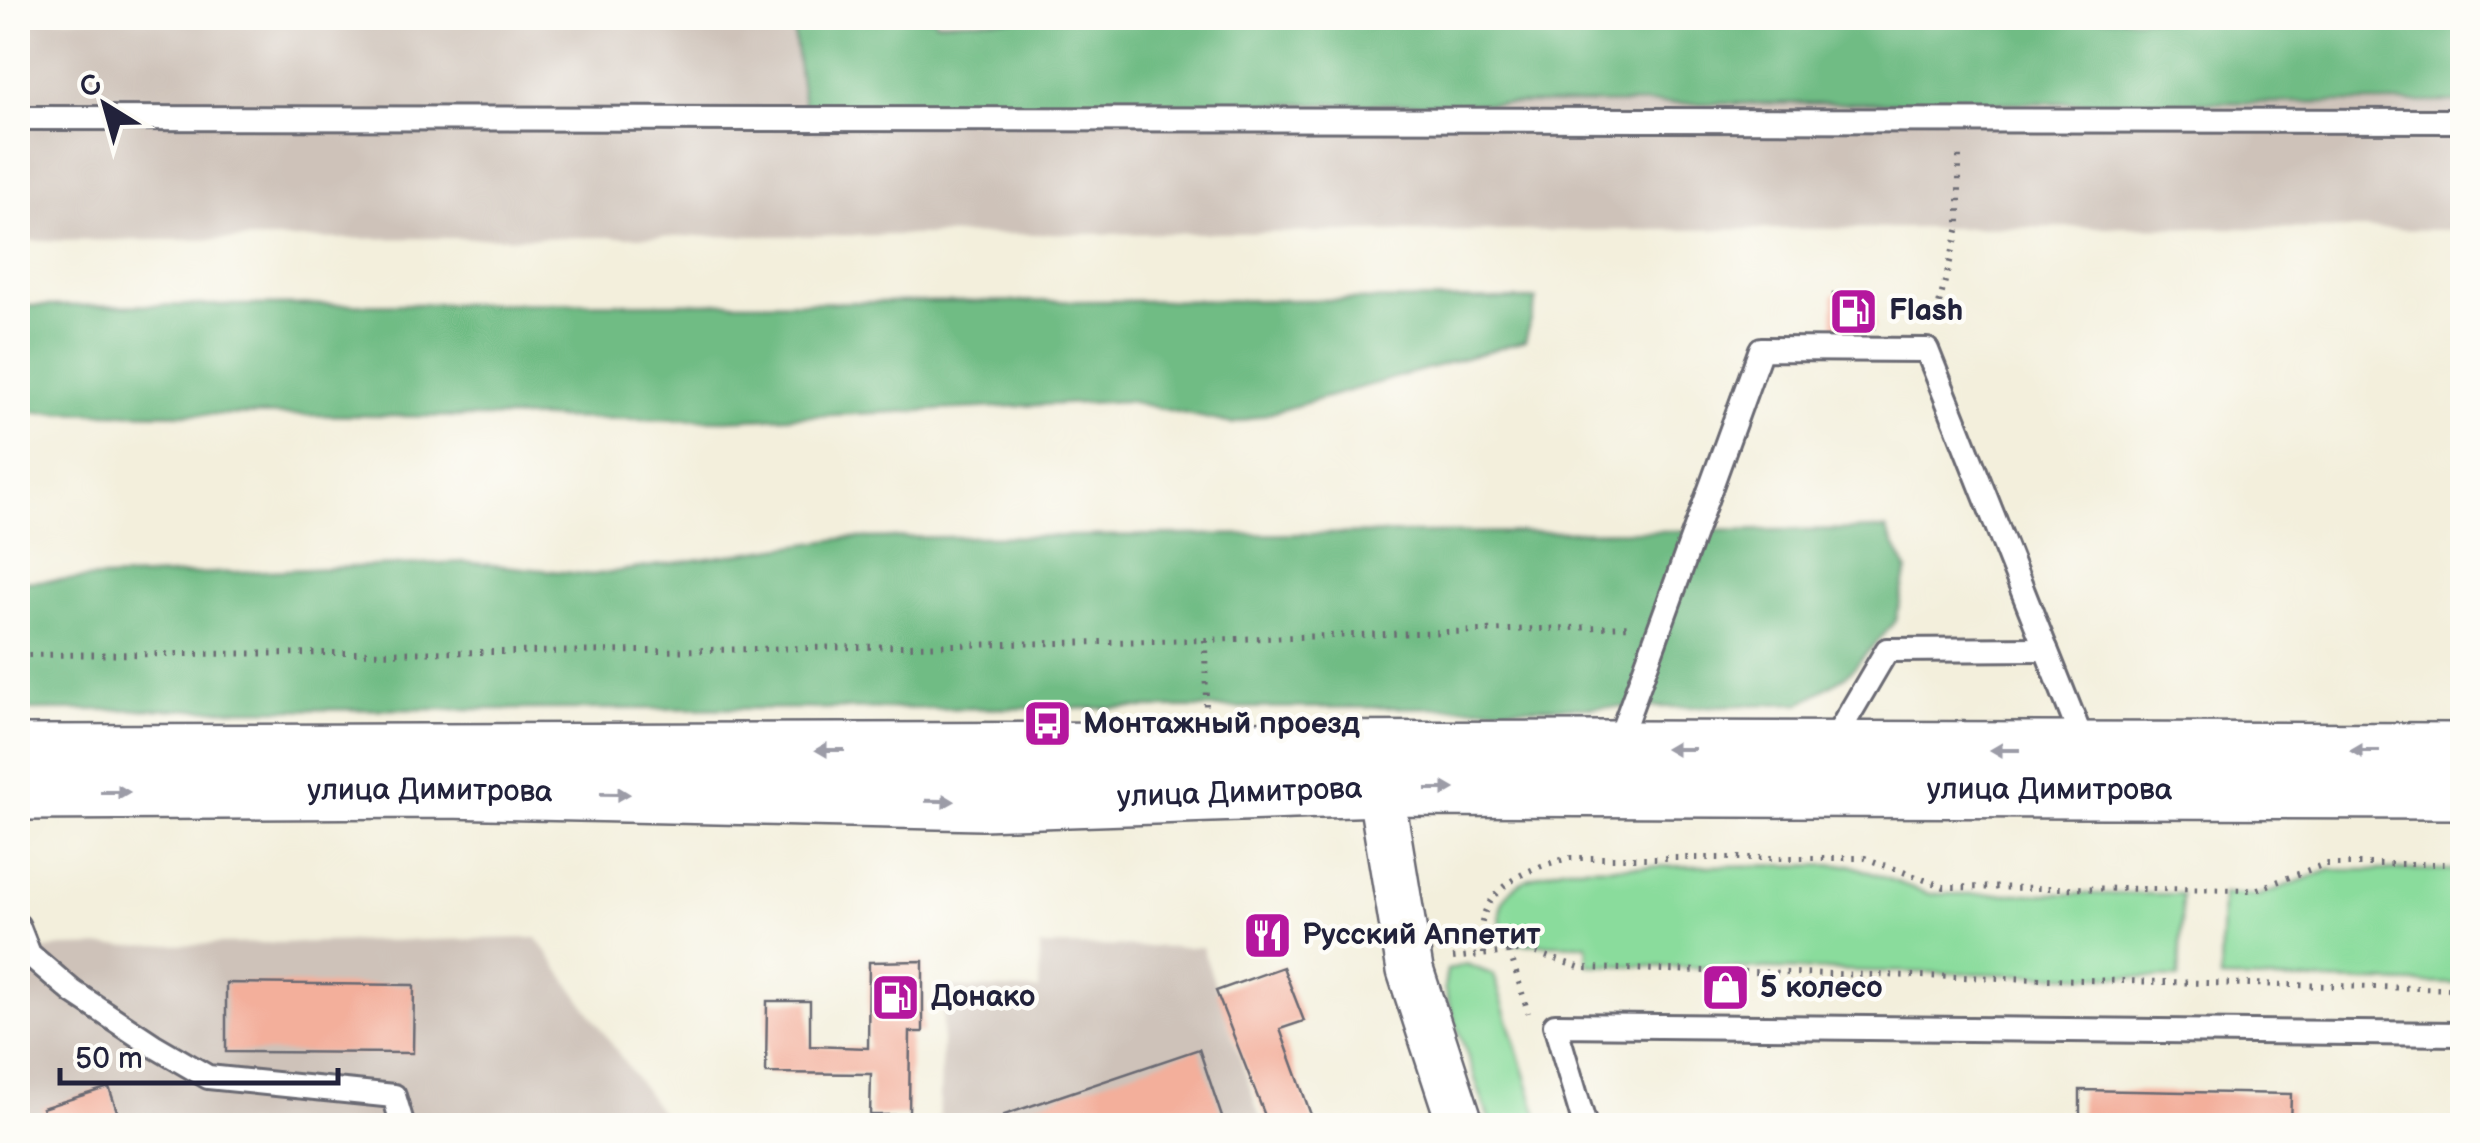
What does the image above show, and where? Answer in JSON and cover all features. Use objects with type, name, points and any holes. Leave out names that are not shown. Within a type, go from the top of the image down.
[{"type":"main road","name":"улица Димитрова","points":[[18,792],[446,790],[982,802],[1616,748],[2462,751]]},
{"type":"main road","name":"улица Димитрова","points":[[18,754],[1380,769],[2462,792]]},
{"type":"street","points":[[1380,769],[1410,970],[1461,1126]]},
{"type":"lane","points":[[18,118],[2462,121]]},
{"type":"lane","points":[[1616,748],[1761,349],[1927,350],[2086,750]]},
{"type":"lane","points":[[1829,749],[1888,650],[2046,649]]},
{"type":"lane","points":[[18,926],[29,954],[74,992],[208,1077],[394,1096],[403,1126]]},
{"type":"lane","points":[[1586,1126],[1555,1025],[2462,1034]]},
{"type":"path","points":[[1927,350],[1959,227],[1959,120]]},
{"type":"path","points":[[18,654],[658,651],[1205,640],[1662,625]]},
{"type":"path","points":[[1205,640],[1207,718]]},
{"type":"path","points":[[1484,954],[1482,922],[1491,901],[1516,877],[1540,865],[1570,858],[1864,858],[1944,888],[2256,890],[2326,864],[2462,864]]},
{"type":"path","points":[[1453,958],[1527,950],[1582,968],[2462,989]]},
{"type":"shaded area","points":[[18,18],[2462,18],[2462,230],[2099,227],[18,241]]},
{"type":"shaded area","points":[[537,938],[669,1125],[18,1125],[18,952],[62,947]]},
{"type":"shaded area","points":[[1040,946],[1202,947],[1263,1125],[911,1126],[939,1122],[944,987],[1039,990]]},
{"type":"green space","points":[[792,18],[935,18],[935,22],[1031,18],[2462,18],[2462,102],[804,105]]},
{"type":"green space","points":[[1537,299],[1525,341],[1232,424],[1127,401],[726,420],[18,412],[18,306]]},
{"type":"green space","points":[[1886,529],[1907,570],[1896,621],[1846,676],[1802,703],[1690,707],[18,710],[18,582],[464,562],[592,575],[846,538]]},
{"type":"green space","points":[[1850,865],[1929,894],[2182,894],[2179,978],[1588,965],[1587,945],[1509,944],[1502,927],[1500,912],[1511,890],[1536,876],[1567,867]]},
{"type":"green space","points":[[2330,870],[2462,870],[2462,984],[2220,979],[2222,894],[2258,896]]},
{"type":"green space","points":[[1466,964],[1494,975],[1541,1125],[1491,1125],[1444,988],[1447,970]]},
{"type":"building","name":"Flash","points":[[1875,293],[1875,328],[1833,328],[1833,294]]},
{"type":"building","points":[[923,961],[923,1032],[910,1032],[909,1115],[870,1115],[871,1074],[766,1073],[767,1001],[810,1001],[810,1046],[868,1048],[869,962]]},
{"type":"building","points":[[1283,967],[1304,1021],[1280,1029],[1315,1126],[1269,1126],[1216,991]]},
{"type":"building","points":[[226,983],[414,985],[413,1053],[226,1052]]},
{"type":"building","points":[[1199,1049],[1225,1126],[1007,1126],[1004,1115]]},
{"type":"building","points":[[109,1087],[122,1126],[48,1126],[42,1108]]},
{"type":"building","points":[[2080,1090],[2291,1094],[2290,1126],[2080,1126]]},
{"type":"place","name":"Flash","points":[[1854,311]]},
{"type":"place","name":"Монтажный проезд","points":[[1048,724]]},
{"type":"place","name":"Русский Аппетит","points":[[1267,935]]},
{"type":"place","name":"5 колесо","points":[[1725,988]]},
{"type":"place","name":"Донако","points":[[896,997]]}]
